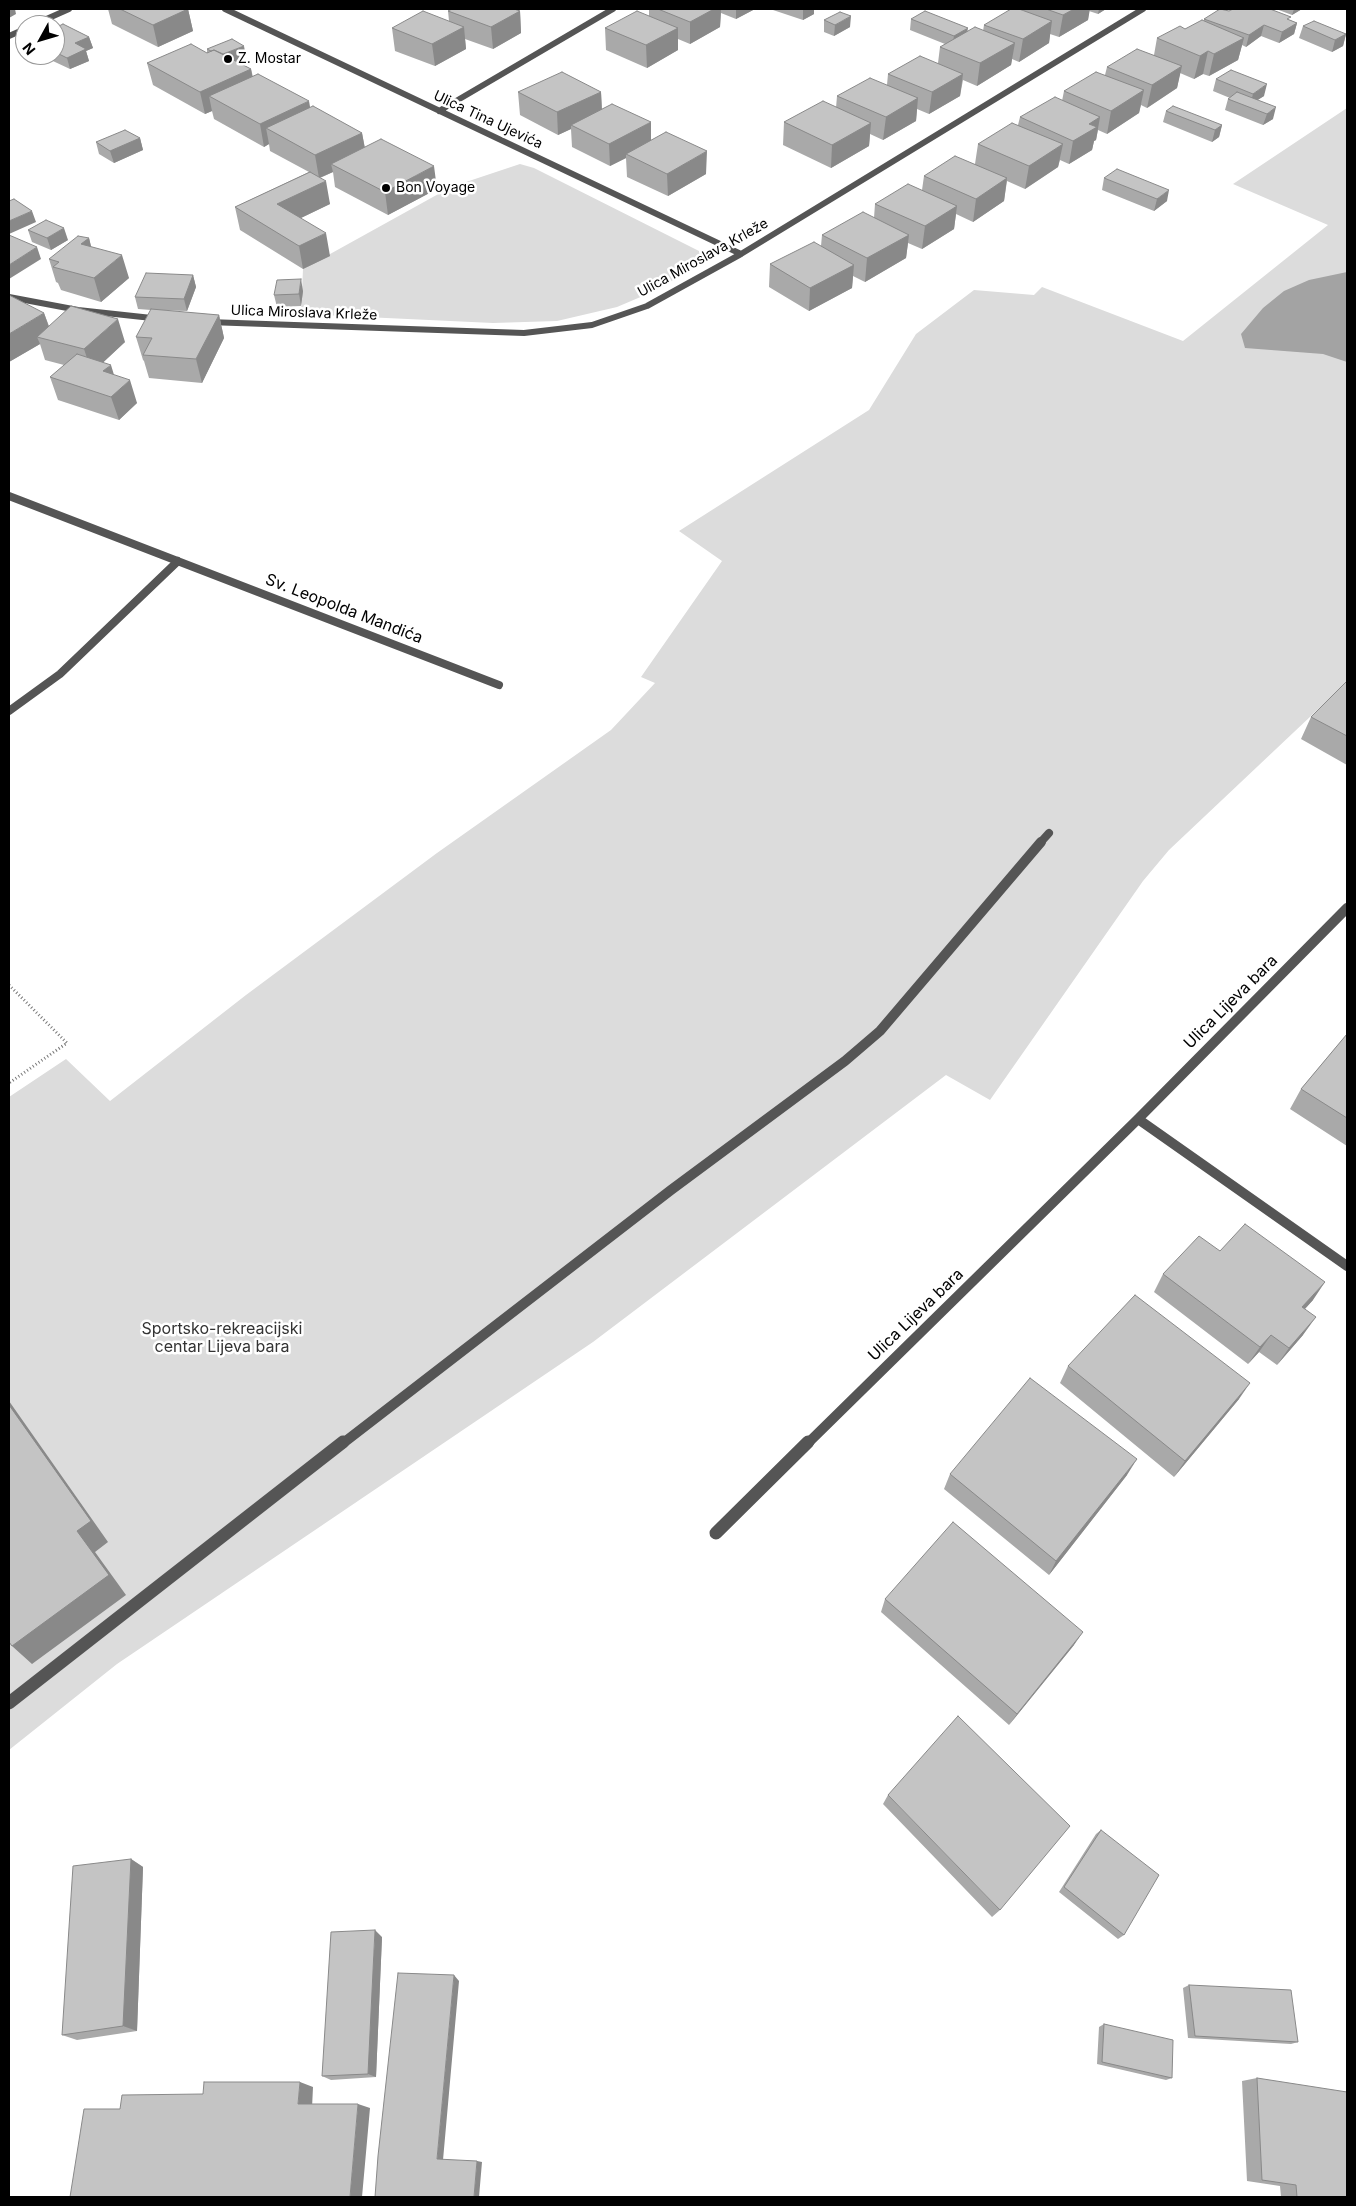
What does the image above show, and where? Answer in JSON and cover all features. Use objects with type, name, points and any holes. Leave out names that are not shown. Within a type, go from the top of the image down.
[{"type":"street","points":[[56,15],[69,9]]},
{"type":"street","name":"Ulica Tina Ujevića","points":[[225,9],[741,254]]},
{"type":"street","points":[[439,111],[613,9]]},
{"type":"street","name":"Ulica Miroslava Krleže","points":[[201,321],[524,333],[592,325],[647,306],[741,254],[1143,9]]},
{"type":"street","points":[[9,297],[78,310],[172,320]]},
{"type":"street","name":"Sv. Leopolda Mandića","points":[[9,496],[498,684]]},
{"type":"street","points":[[9,711],[60,674],[178,561]]},
{"type":"street","points":[[9,1703],[186,1563],[663,1196],[846,1061],[880,1031],[1049,833]]},
{"type":"street","name":"Ulica Lijeva bara","points":[[716,1533],[1138,1120],[1347,908]]},
{"type":"street","points":[[1138,1120],[1347,1266]]},
{"type":"path","points":[[9,985],[67,1043],[9,1083]]},
{"type":"green space","name":"Sportsko-rekreacijski centar Lijeva bara","points":[[1347,108],[1347,682],[1169,850],[1143,881],[990,1100],[946,1075],[593,1342],[117,1664],[9,1750],[9,1097],[66,1059],[110,1101],[246,995],[437,853],[611,730],[655,683],[641,677],[722,561],[679,531],[869,410],[916,334],[974,290],[1034,295],[1042,287],[1183,341],[1328,225],[1233,184]]},
{"type":"green space","points":[[520,164],[534,168],[699,251],[701,259],[697,265],[657,290],[617,307],[557,321],[493,323],[301,314],[303,269],[451,187]]},
{"type":"shaded area","points":[[1347,272],[1347,362],[1323,354],[1245,348],[1241,334],[1263,308],[1284,291],[1309,280]]},
{"type":"building","points":[[120,9],[188,9],[153,25]]},
{"type":"building","points":[[452,9],[514,9],[520,11],[491,27],[448,11]]},
{"type":"building","points":[[658,9],[714,9],[690,22]]},
{"type":"building","points":[[1011,9],[1019,9],[1052,21],[1023,39],[984,25]]},
{"type":"building","points":[[1046,9],[1074,9],[1063,15]]},
{"type":"building","points":[[1220,9],[1229,11],[1233,9],[1270,9],[1291,17],[1287,19],[1297,23],[1282,32],[1264,25],[1249,35],[1204,19]]},
{"type":"building","points":[[423,11],[464,27],[432,44],[392,28]]},
{"type":"building","points":[[637,11],[678,28],[646,45],[605,28]]},
{"type":"building","points":[[925,11],[968,28],[954,36],[911,19]]},
{"type":"building","points":[[840,12],[851,16],[835,25],[824,20]]},
{"type":"building","points":[[1202,20],[1244,38],[1214,54],[1208,51],[1200,56],[1157,38],[1180,26],[1185,29]]},
{"type":"building","points":[[1314,21],[1346,34],[1335,40],[1303,26]]},
{"type":"building","points":[[65,25],[89,37],[75,43],[86,49],[67,58],[65,57]]},
{"type":"building","points":[[975,27],[1015,43],[980,63],[940,47]]},
{"type":"building","points":[[232,39],[244,46],[223,54],[207,49]]},
{"type":"building","points":[[191,44],[207,53],[214,50],[251,69],[200,92],[147,63]]},
{"type":"building","points":[[1137,49],[1182,66],[1152,85],[1107,67]]},
{"type":"building","points":[[920,56],[963,74],[932,92],[888,74]]},
{"type":"building","points":[[1231,70],[1267,84],[1253,94],[1216,79]]},
{"type":"building","points":[[562,72],[601,92],[557,112],[518,92]]},
{"type":"building","points":[[1096,72],[1144,90],[1111,111],[1064,91]]},
{"type":"building","points":[[258,74],[309,101],[260,124],[209,96]]},
{"type":"building","points":[[870,78],[918,98],[886,117],[837,96]]},
{"type":"building","points":[[1237,92],[1276,107],[1267,114],[1228,99]]},
{"type":"building","points":[[1055,97],[1100,117],[1089,124],[1097,127],[1073,141],[1020,117]]},
{"type":"building","points":[[823,101],[871,123],[832,145],[784,122]]},
{"type":"building","points":[[612,104],[651,122],[609,144],[571,125]]},
{"type":"building","points":[[313,106],[362,133],[315,155],[266,128]]},
{"type":"building","points":[[1173,106],[1222,125],[1215,130],[1166,111]]},
{"type":"building","points":[[1012,123],[1063,144],[1029,166],[978,144]]},
{"type":"building","points":[[125,130],[140,138],[110,151],[96,142]]},
{"type":"building","points":[[666,132],[707,151],[667,174],[626,154]]},
{"type":"building","points":[[381,139],[434,166],[385,192],[331,164]]},
{"type":"building","points":[[955,156],[1007,178],[976,199],[924,176]]},
{"type":"building","points":[[1117,169],[1169,190],[1157,199],[1104,178]]},
{"type":"building","points":[[310,172],[326,181],[277,204],[326,233],[299,246],[235,207]]},
{"type":"building","points":[[908,184],[957,206],[925,226],[875,204]]},
{"type":"building","points":[[14,199],[32,211],[9,221],[9,201]]},
{"type":"building","points":[[863,212],[909,235],[867,258],[822,235]]},
{"type":"building","points":[[46,220],[64,228],[47,238],[28,230]]},
{"type":"building","points":[[9,235],[37,247],[9,265]]},
{"type":"building","points":[[78,236],[89,238],[81,244],[122,255],[94,278],[53,267],[59,262],[49,259]]},
{"type":"building","points":[[814,242],[854,265],[810,288],[770,264]]},
{"type":"building","points":[[146,273],[193,275],[184,299],[135,297]]},
{"type":"building","points":[[301,279],[299,294],[274,295],[277,280]]},
{"type":"building","points":[[9,295],[44,313],[9,334]]},
{"type":"building","points":[[71,306],[118,319],[84,349],[37,337]]},
{"type":"building","points":[[151,309],[219,315],[196,359],[143,355],[152,338],[136,337]]},
{"type":"building","points":[[77,354],[111,365],[103,371],[130,380],[111,397],[50,377]]},
{"type":"building","points":[[1347,681],[1347,736],[1311,717]]},
{"type":"building","points":[[1347,1034],[1347,1118],[1301,1089]]},
{"type":"building","points":[[1245,1224],[1325,1282],[1302,1307],[1316,1317],[1289,1348],[1271,1335],[1260,1347],[1163,1274],[1199,1236],[1220,1251]]},
{"type":"building","points":[[1135,1295],[1250,1383],[1185,1461],[1068,1366]]},
{"type":"building","points":[[1030,1378],[1137,1459],[1056,1561],[950,1474]]},
{"type":"building","points":[[9,1405],[91,1521],[77,1531],[109,1575],[12,1646],[9,1642]]},
{"type":"building","points":[[953,1522],[1083,1632],[1017,1714],[885,1599]]},
{"type":"building","points":[[958,1716],[1070,1826],[1000,1910],[888,1795]]},
{"type":"building","points":[[1101,1830],[1159,1875],[1124,1935],[1064,1887]]},
{"type":"building","points":[[131,1859],[123,2026],[62,2035],[73,1866]]},
{"type":"building","points":[[375,1930],[368,2074],[322,2076],[331,1932]]},
{"type":"building","points":[[398,1973],[454,1975],[437,2159],[477,2161],[474,2197],[375,2197]]},
{"type":"building","points":[[1189,1985],[1291,1990],[1298,2042],[1195,2036]]},
{"type":"building","points":[[1104,2024],[1173,2040],[1172,2078],[1102,2062]]},
{"type":"building","points":[[1257,2078],[1347,2092],[1347,2197],[1297,2197],[1296,2185],[1262,2180]]},
{"type":"building","points":[[204,2082],[300,2082],[298,2104],[358,2104],[350,2197],[70,2197],[84,2109],[120,2109],[122,2095],[203,2094]]},
{"type":"place","name":"Z. Mostar","points":[[228,59]]},
{"type":"place","name":"Bon Voyage","points":[[386,188]]}]
